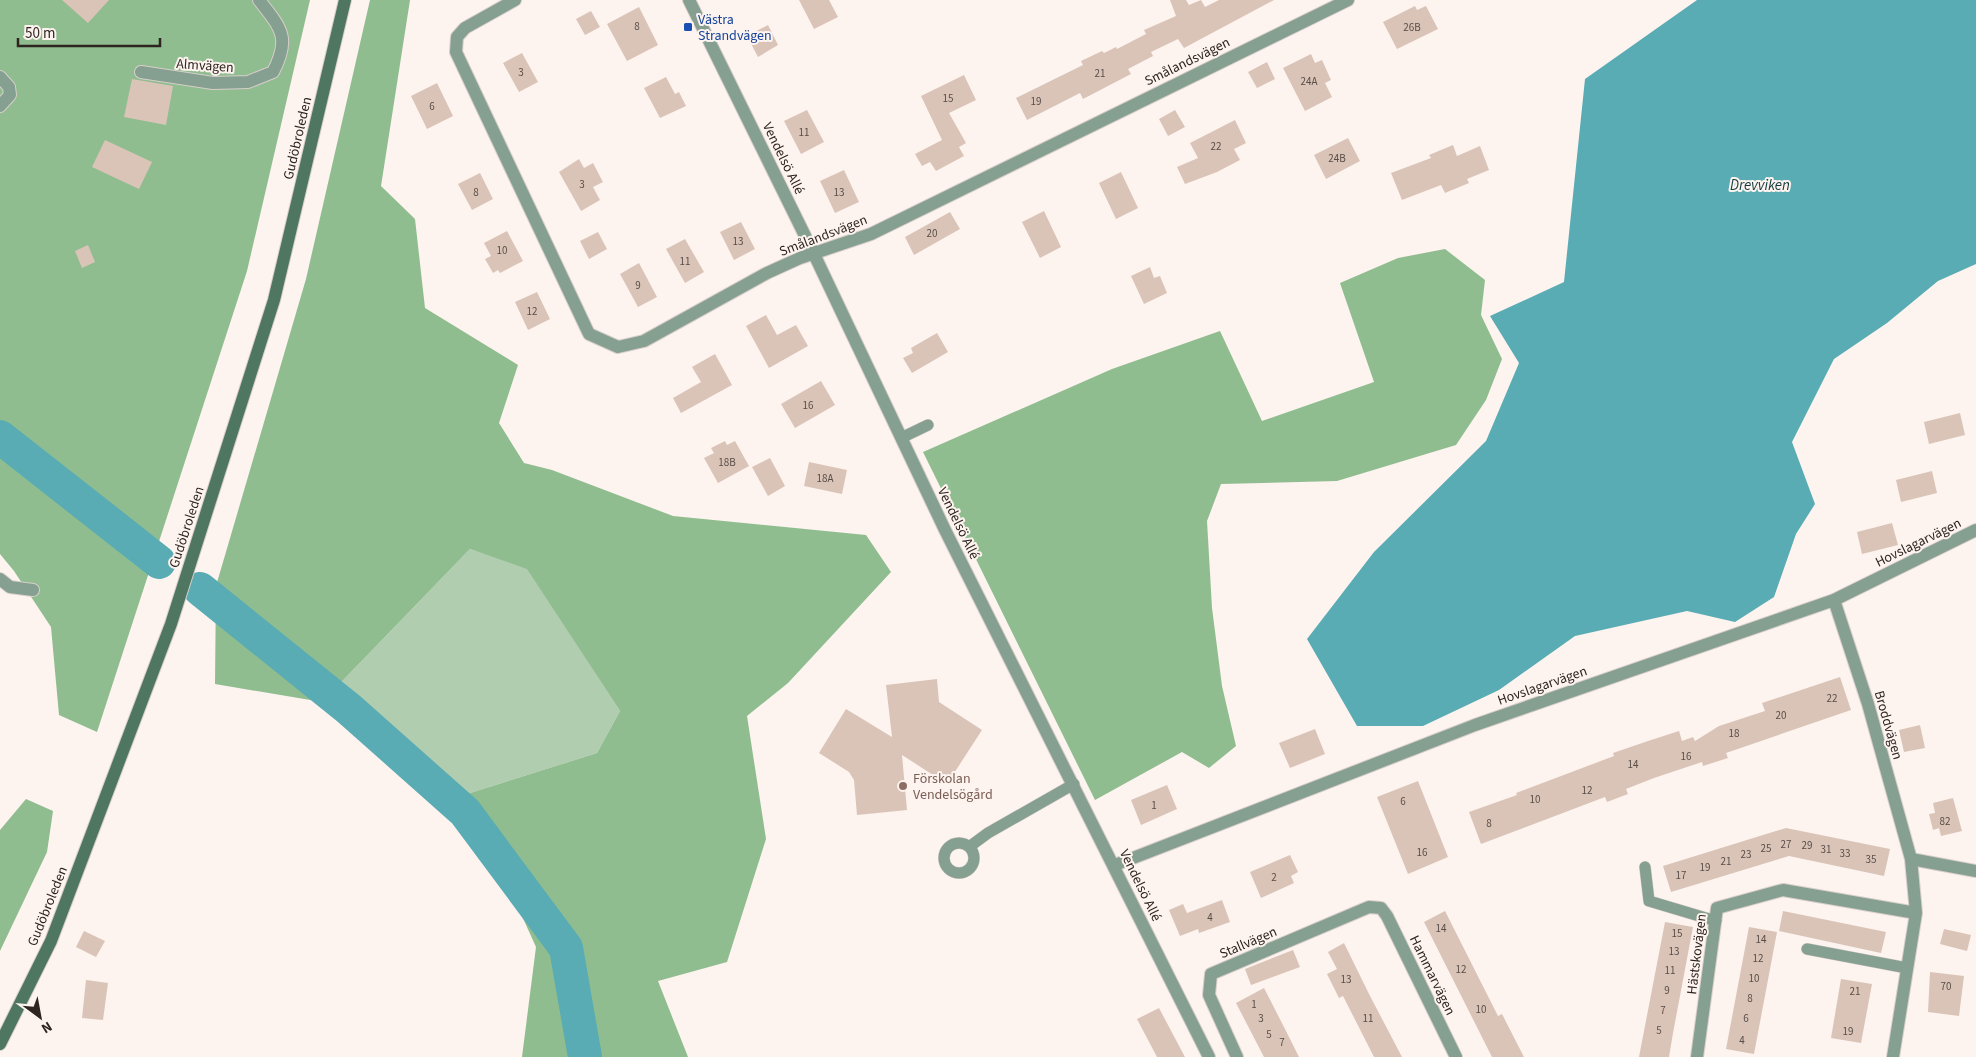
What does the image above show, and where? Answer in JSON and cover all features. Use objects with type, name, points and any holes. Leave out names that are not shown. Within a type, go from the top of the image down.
[{"type":"main road","name":"Gudöbroleden","points":[[0,1044],[51,942],[171,624],[274,300],[345,0]]},
{"type":"street","name":"Almvägen","points":[[142,72],[213,83],[248,82],[273,72],[283,46],[275,22],[260,0]]},
{"type":"street","name":"Smålandsvägen","points":[[515,0],[465,28],[456,37],[456,52],[589,334],[618,347],[644,341],[767,273],[871,234],[1348,0]]},
{"type":"street","name":"Vendelsö Allé","points":[[689,0],[814,254],[901,438],[1209,1057]]},
{"type":"street","points":[[0,77],[9,87],[10,94],[0,106]]},
{"type":"street","name":"Hovslagarvägen","points":[[1115,865],[1475,724],[1834,600],[1976,530]]},
{"type":"street","points":[[0,579],[10,586],[33,590]]},
{"type":"street","name":"Broddvägen","points":[[1834,600],[1868,704],[1911,859],[1916,913],[1894,1057]]},
{"type":"street","points":[[1911,859],[1976,870]]},
{"type":"street","name":"Hästskovägen","points":[[1697,1057],[1717,908],[1783,890],[1916,913]]},
{"type":"street","name":"Stallvägen","points":[[1237,1057],[1209,995],[1211,974],[1369,907],[1380,908]]},
{"type":"street","name":"Hammarvägen","points":[[1380,908],[1387,916],[1456,1057]]},
{"type":"lane","points":[[901,438],[928,425]]},
{"type":"lane","points":[[969,848],[988,833],[1074,784]]},
{"type":"lane","points":[[1646,868],[1649,901],[1716,921]]},
{"type":"lane","points":[[1807,949],[1907,968]]},
{"type":"green space","points":[[0,0],[310,0],[247,271],[97,732],[59,715],[51,627],[14,571],[0,554]]},
{"type":"green space","points":[[370,0],[410,0],[381,186],[415,219],[425,308],[518,365],[499,423],[524,463],[552,470],[673,516],[866,535],[891,572],[788,683],[747,716],[766,839],[727,962],[658,981],[688,1057],[522,1057],[536,947],[467,794],[597,753],[620,711],[527,569],[470,549],[322,702],[215,684],[216,586],[306,279]]},
{"type":"green space","points":[[1445,249],[1485,280],[1481,315],[1502,359],[1486,400],[1456,445],[1337,481],[1221,484],[1207,521],[1212,608],[1222,686],[1236,746],[1209,768],[1182,752],[1095,800],[923,452],[1112,369],[1220,331],[1262,421],[1374,382],[1340,283],[1398,258]]},
{"type":"green space","points":[[470,549],[527,568],[620,711],[597,753],[467,794],[322,702]]},
{"type":"green space","points":[[26,799],[53,811],[47,852],[0,951],[0,830]]},
{"type":"water","name":"Drevviken","points":[[1697,0],[1976,0],[1976,264],[1938,281],[1887,323],[1834,359],[1792,442],[1815,504],[1796,534],[1774,597],[1735,622],[1687,611],[1575,636],[1499,690],[1423,726],[1357,726],[1307,639],[1374,552],[1486,441],[1519,363],[1490,316],[1564,282],[1585,79]]},
{"type":"building","points":[[62,0],[109,0],[88,23]]},
{"type":"building","points":[[799,0],[829,0],[838,17],[814,29]]},
{"type":"building","points":[[1170,0],[1186,0],[1189,5],[1201,0],[1205,7],[1219,0],[1274,0],[1184,48],[1178,39],[1151,52],[1153,56],[1128,69],[1131,74],[1083,99],[1080,93],[1027,120],[1016,98],[1083,65],[1081,61],[1102,51],[1104,53],[1116,47],[1117,49],[1146,34],[1144,30],[1176,16]]},
{"type":"building","points":[[1415,6],[1417,10],[1426,6],[1438,29],[1397,49],[1383,22]]},
{"type":"building","points":[[639,7],[658,45],[627,61],[607,24]]},
{"type":"building","points":[[591,11],[600,27],[585,35],[576,19]]},
{"type":"building","points":[[768,25],[778,45],[758,57],[747,36]]},
{"type":"building","points":[[522,53],[538,82],[519,92],[503,63]]},
{"type":"building","points":[[1311,54],[1315,63],[1322,60],[1331,80],[1325,83],[1332,97],[1305,111],[1283,68]]},
{"type":"building","points":[[1267,62],[1275,79],[1257,88],[1248,72]]},
{"type":"building","points":[[964,75],[976,100],[949,113],[966,143],[959,147],[964,156],[936,171],[930,162],[922,166],[915,154],[942,140],[921,96]]},
{"type":"building","points":[[666,77],[675,94],[679,92],[686,106],[660,118],[644,88]]},
{"type":"building","points":[[132,79],[173,86],[166,125],[124,117]]},
{"type":"building","points":[[437,83],[453,116],[427,129],[411,96]]},
{"type":"building","points":[[807,110],[824,142],[801,154],[784,121]]},
{"type":"building","points":[[1175,110],[1185,127],[1168,136],[1159,119]]},
{"type":"building","points":[[1235,120],[1246,143],[1234,149],[1240,160],[1217,172],[1185,184],[1177,167],[1198,158],[1190,143]]},
{"type":"building","points":[[1348,138],[1360,161],[1326,179],[1314,155]]},
{"type":"building","points":[[105,140],[152,162],[139,189],[92,167]]},
{"type":"building","points":[[1453,145],[1457,156],[1480,146],[1489,170],[1467,179],[1469,183],[1445,193],[1441,185],[1402,200],[1391,173],[1431,158],[1429,155]]},
{"type":"building","points":[[579,159],[584,168],[593,163],[603,182],[593,187],[600,200],[581,211],[559,172]]},
{"type":"building","points":[[844,170],[859,202],[835,213],[820,181]]},
{"type":"building","points":[[1121,172],[1138,208],[1116,219],[1099,183]]},
{"type":"building","points":[[480,173],[493,199],[472,210],[458,184]]},
{"type":"building","points":[[1044,211],[1061,247],[1040,258],[1022,222]]},
{"type":"building","points":[[950,212],[960,229],[914,255],[905,237]]},
{"type":"building","points":[[741,222],[755,249],[734,260],[720,232]]},
{"type":"building","points":[[507,231],[523,261],[500,273],[498,270],[493,273],[485,259],[491,256],[484,243]]},
{"type":"building","points":[[598,232],[607,249],[589,259],[580,241]]},
{"type":"building","points":[[685,239],[704,272],[685,283],[666,249]]},
{"type":"building","points":[[88,245],[95,262],[82,268],[75,251]]},
{"type":"building","points":[[639,263],[657,297],[638,307],[620,274]]},
{"type":"building","points":[[1150,267],[1154,278],[1160,276],[1167,293],[1144,304],[1131,276]]},
{"type":"building","points":[[537,292],[550,319],[528,330],[515,302]]},
{"type":"building","points":[[766,315],[777,335],[796,325],[808,346],[769,368],[746,326]]},
{"type":"building","points":[[937,333],[948,352],[912,373],[903,358],[913,353],[911,348]]},
{"type":"building","points":[[715,354],[732,385],[681,413],[673,398],[701,382],[692,367]]},
{"type":"building","points":[[821,381],[835,405],[795,428],[781,404]]},
{"type":"building","points":[[1960,413],[1965,435],[1929,444],[1924,422]]},
{"type":"building","points":[[725,441],[727,445],[735,441],[749,466],[718,483],[704,458],[714,453],[711,448]]},
{"type":"building","points":[[770,458],[785,486],[768,496],[752,467]]},
{"type":"building","points":[[809,462],[847,470],[842,494],[804,486]]},
{"type":"building","points":[[1932,471],[1937,493],[1901,502],[1896,480]]},
{"type":"building","points":[[1892,523],[1898,545],[1862,554],[1857,532]]},
{"type":"building","points":[[1840,677],[1851,710],[1726,753],[1728,758],[1703,766],[1702,762],[1654,778],[1626,789],[1628,794],[1607,802],[1605,797],[1481,844],[1469,812],[1614,756],[1613,753],[1679,731],[1682,741],[1693,737],[1695,741],[1719,726],[1765,711],[1762,703]]},
{"type":"building","points":[[937,679],[939,702],[982,730],[947,784],[902,755],[907,810],[857,815],[854,780],[849,772],[819,753],[846,709],[892,737],[886,685]]},
{"type":"building","points":[[1920,725],[1925,748],[1904,752],[1899,730]]},
{"type":"building","points":[[1315,729],[1325,754],[1290,768],[1279,743]]},
{"type":"building","points":[[1418,781],[1448,857],[1408,874],[1377,797]]},
{"type":"building","points":[[1167,785],[1177,809],[1141,825],[1131,800]]},
{"type":"building","points":[[1953,798],[1962,831],[1941,836],[1939,828],[1933,830],[1929,814],[1935,813],[1933,803]]},
{"type":"building","points":[[1786,828],[1890,849],[1884,876],[1789,856],[1671,892],[1663,866]]},
{"type":"building","points":[[1290,855],[1298,872],[1291,876],[1294,883],[1261,898],[1250,872]]},
{"type":"building","points":[[1222,900],[1230,922],[1199,933],[1198,929],[1180,936],[1169,910],[1183,904],[1187,913]]},
{"type":"building","points":[[1445,911],[1498,1016],[1502,1014],[1524,1057],[1492,1057],[1424,922]]},
{"type":"building","points":[[1783,911],[1886,932],[1881,953],[1779,931]]},
{"type":"building","points":[[1665,922],[1693,927],[1669,1057],[1639,1057]]},
{"type":"building","points":[[1749,927],[1777,932],[1754,1054],[1726,1049]]},
{"type":"building","points":[[1944,929],[1971,935],[1967,951],[1940,944]]},
{"type":"building","points":[[84,931],[105,941],[96,957],[76,947]]},
{"type":"building","points":[[1344,943],[1402,1057],[1374,1057],[1343,996],[1339,998],[1327,974],[1337,969],[1328,952]]},
{"type":"building","points":[[1293,950],[1300,967],[1251,985],[1245,969]]},
{"type":"building","points":[[1930,972],[1964,976],[1959,1016],[1928,1012]]},
{"type":"building","points":[[1841,979],[1872,984],[1861,1043],[1831,1038]]},
{"type":"building","points":[[86,980],[108,983],[103,1020],[82,1018]]},
{"type":"building","points":[[1264,988],[1299,1057],[1264,1057],[1236,1003]]},
{"type":"building","points":[[1159,1008],[1185,1057],[1157,1057],[1137,1019]]},
{"type":"waterway","points":[[0,437],[159,562]]},
{"type":"waterway","points":[[200,589],[349,709],[465,812],[566,948],[585,1057]]},
{"type":"place","name":"Västra Strandvägen","points":[[688,27]]},
{"type":"place","name":"Förskolan Vendelsögård","points":[[903,786]]}]
